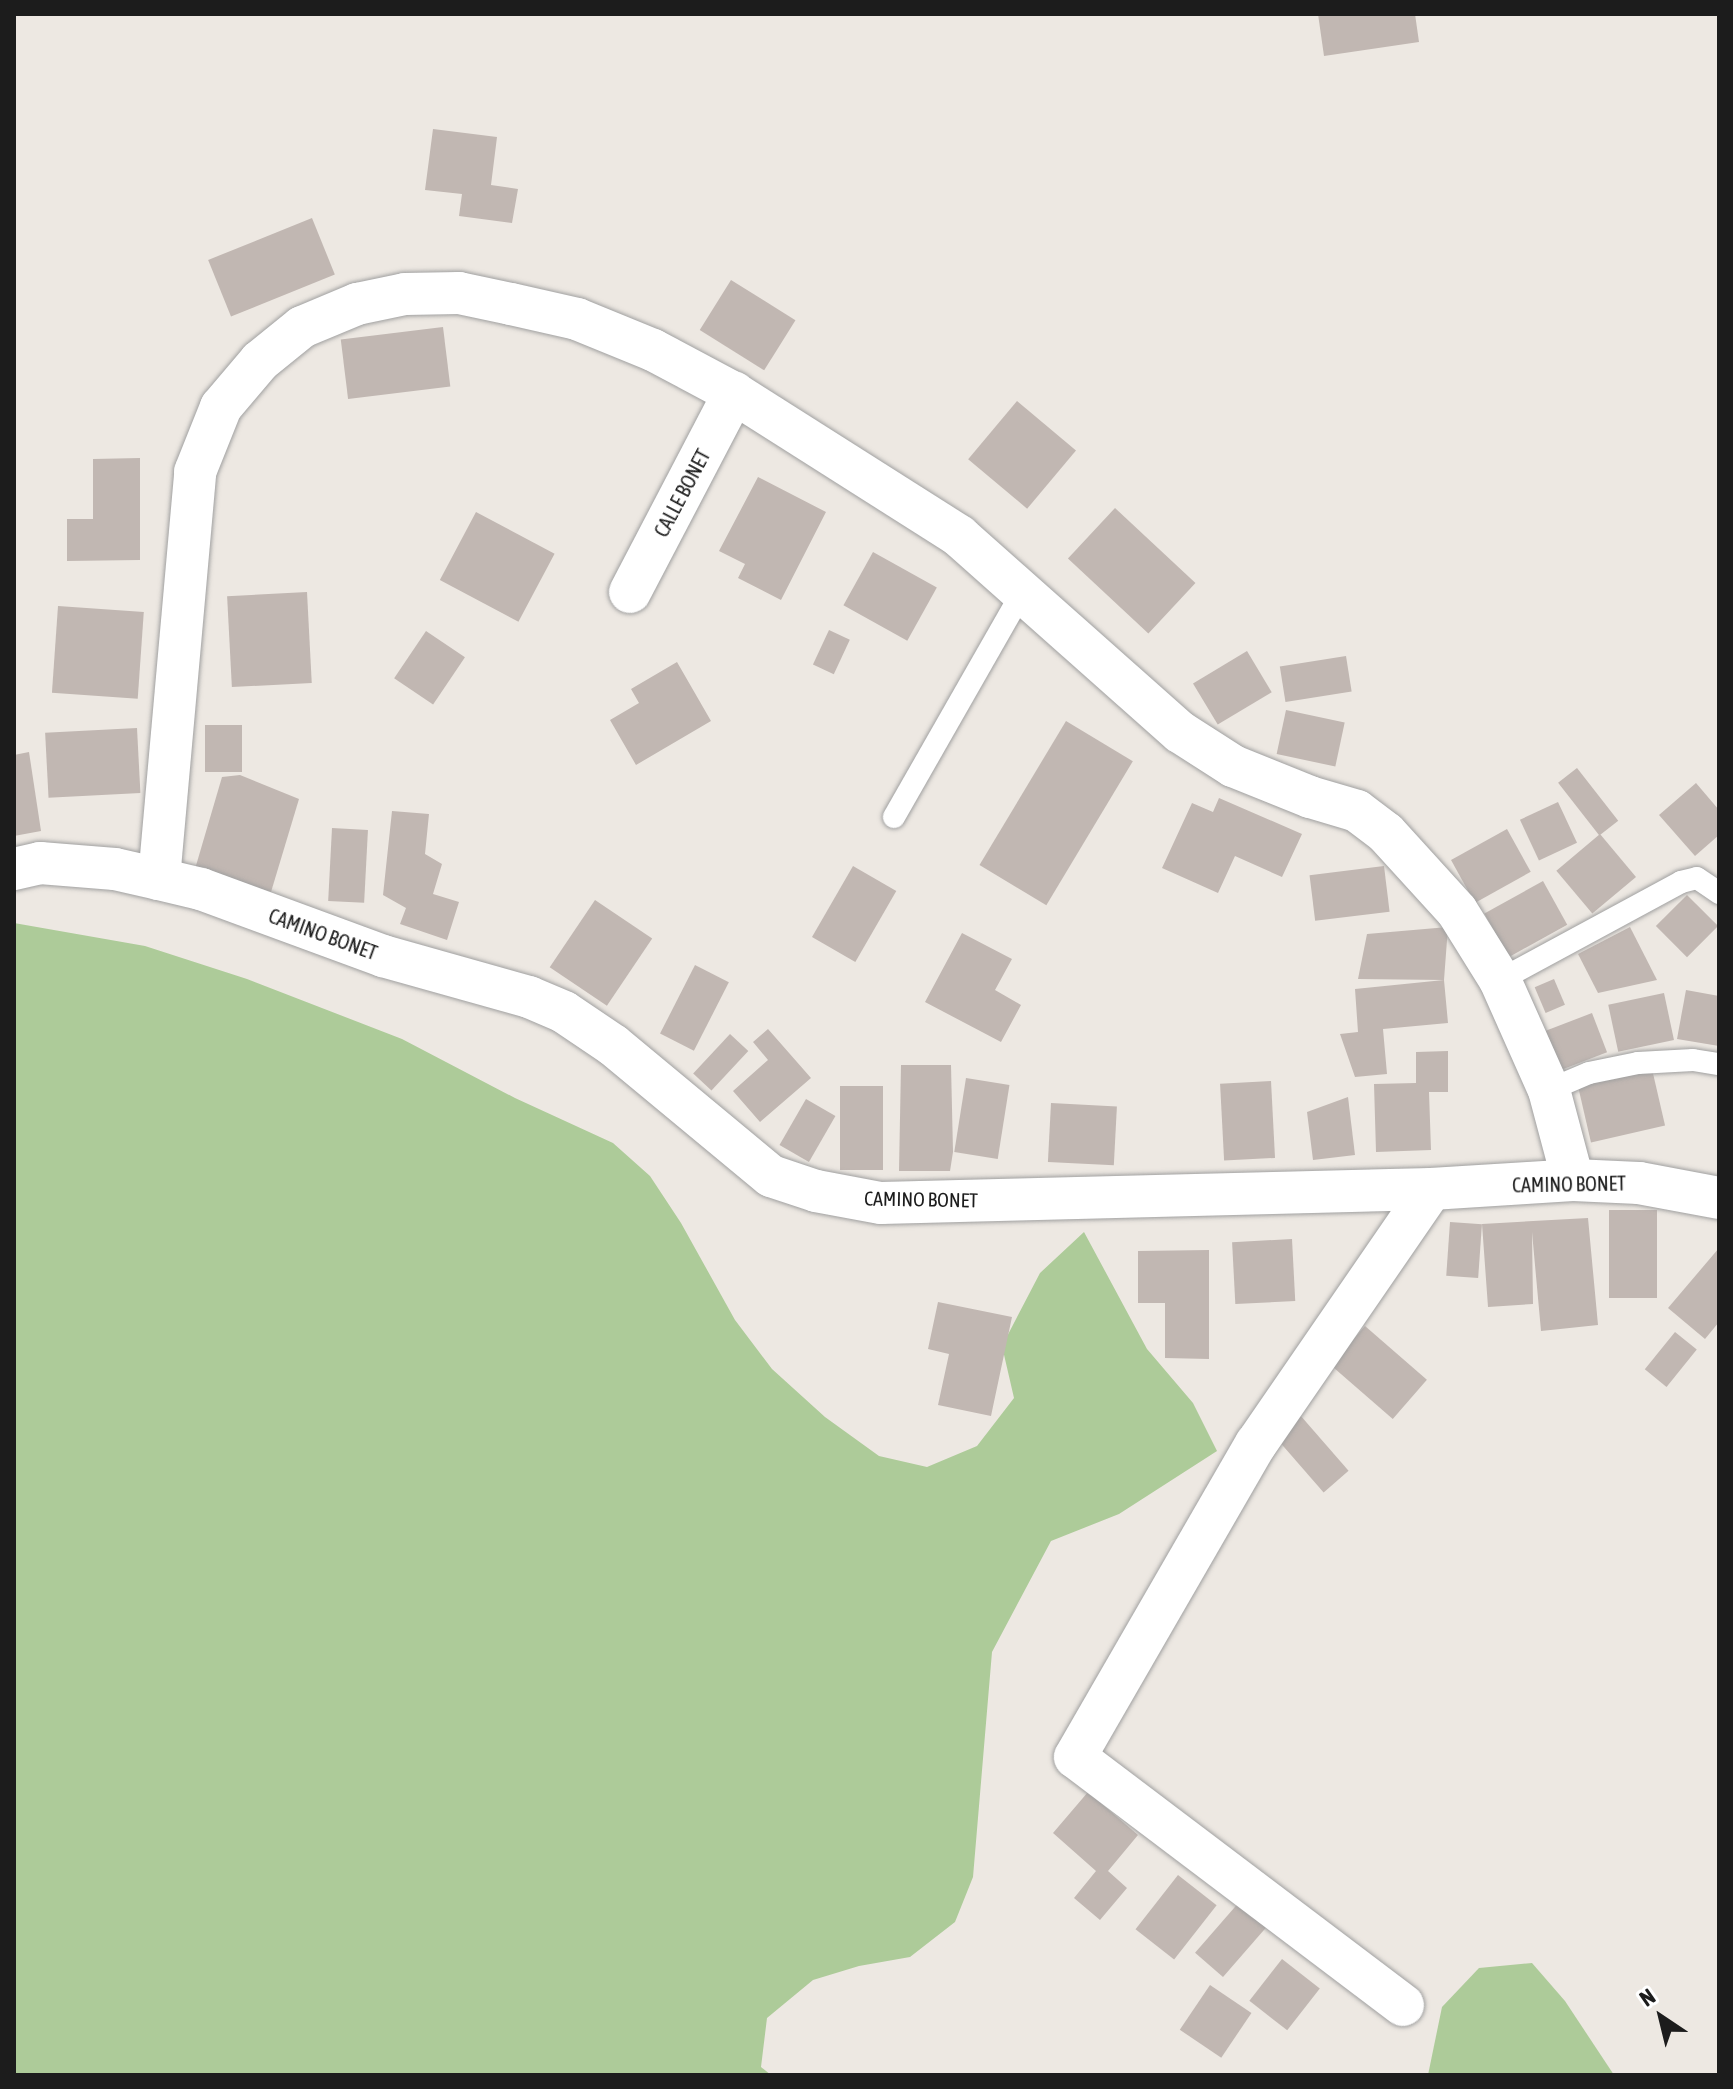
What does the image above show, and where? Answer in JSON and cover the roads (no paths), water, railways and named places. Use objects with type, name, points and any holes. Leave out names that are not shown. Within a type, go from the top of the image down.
[{"type":"street","points":[[159,879],[195,472],[221,407],[260,361],[302,327],[357,304],[405,294],[459,293],[577,319],[653,350],[734,393],[959,536],[1180,732],[1233,766],[1310,797],[1357,811],[1386,833],[1457,911],[1500,980],[1549,1090],[1573,1180]]},
{"type":"street","name":"CALLE BONET","points":[[630,592],[734,393]]},
{"type":"street","name":"CAMINO BONET","points":[[14,869],[40,863],[115,869],[201,889],[383,956],[529,997],[564,1012],[613,1045],[771,1176],[816,1191],[881,1203],[1431,1189],[1573,1180],[1639,1183],[1719,1198]]},
{"type":"street","points":[[1403,2005],[1075,1757],[1256,1444],[1431,1189]]},
{"type":"lane","points":[[894,817],[1021,594]]},
{"type":"lane","points":[[1500,980],[1681,882],[1697,878],[1719,893]]},
{"type":"lane","points":[[1549,1090],[1589,1073],[1638,1063],[1693,1060],[1719,1064]]}]
